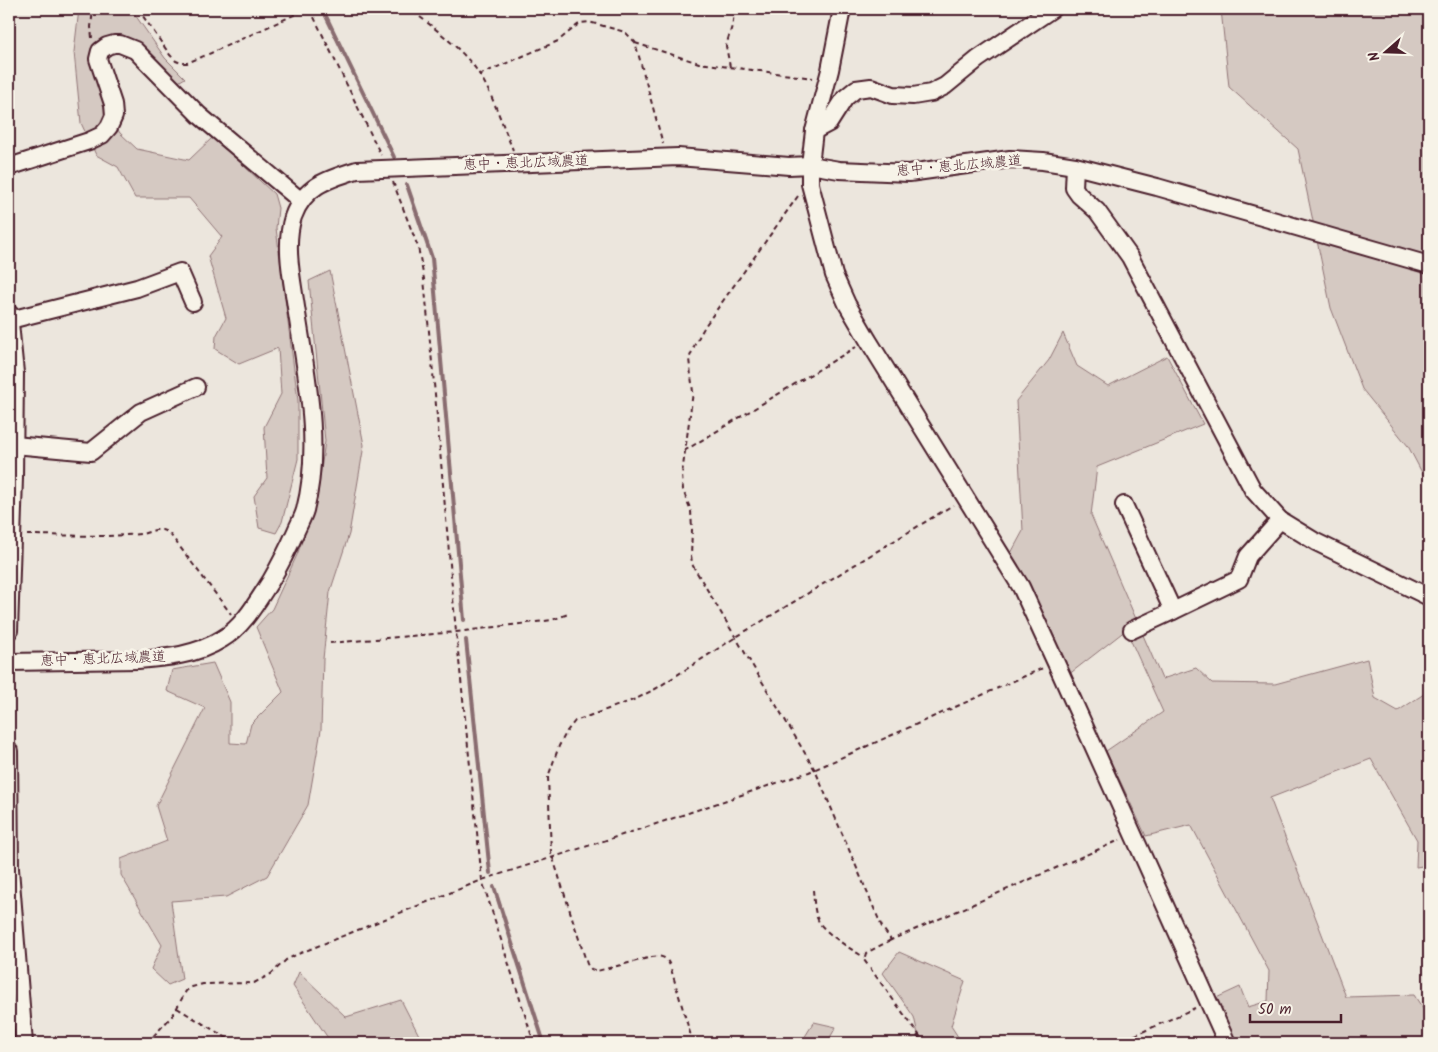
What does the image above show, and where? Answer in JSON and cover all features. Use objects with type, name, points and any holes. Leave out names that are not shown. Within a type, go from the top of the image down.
[{"type":"street","points":[[842,9],[814,131],[810,165],[810,184],[834,275],[847,304],[868,340],[1021,587],[1227,1043]]},
{"type":"street","points":[[814,131],[828,123],[845,98],[856,89],[871,87],[893,94],[914,96],[945,86],[978,59],[1052,9]]},
{"type":"street","points":[[9,167],[102,135],[109,127],[114,116],[113,104],[98,59],[100,50],[107,46],[120,44],[134,50],[199,115],[301,201]]},
{"type":"street","name":"恵中・恵北広域農道","points":[[9,662],[138,660],[191,652],[223,639],[254,607],[281,564],[304,512],[312,474],[312,443],[308,392],[289,251],[293,217],[301,201],[322,182],[356,170],[678,157],[788,166],[810,165],[839,170],[900,172],[1010,159],[1043,161],[1075,166],[1157,187],[1429,265]]},
{"type":"street","points":[[1075,166],[1074,188],[1097,211],[1130,257],[1253,490],[1280,520],[1316,542],[1429,597]]},
{"type":"street","points":[[9,631],[14,374],[9,316],[138,288],[180,272],[193,302]]},
{"type":"street","points":[[14,445],[91,452],[141,412],[196,387]]},
{"type":"street","points":[[1124,505],[1173,611]]},
{"type":"street","points":[[1132,630],[1239,579],[1248,556],[1280,520]]},
{"type":"street","points":[[9,751],[10,869],[24,1043]]},
{"type":"path","points":[[93,9],[91,36],[94,44],[100,50]]},
{"type":"path","points":[[138,9],[170,55],[181,63],[187,63],[211,53],[308,9],[388,168],[418,247],[424,279],[456,632],[482,880],[534,1043]]},
{"type":"path","points":[[730,67],[726,46],[735,9]]},
{"type":"path","points":[[413,12],[430,24],[475,68],[485,85],[518,163]]},
{"type":"path","points":[[479,75],[558,41],[580,23],[589,22],[624,32],[635,42],[688,61],[827,80]]},
{"type":"path","points":[[635,42],[658,131],[667,157]]},
{"type":"path","points":[[810,184],[791,205],[704,326],[695,344],[690,359],[693,392],[684,451],[683,490],[691,511],[691,557],[693,566],[815,770],[882,927],[891,940]]},
{"type":"path","points":[[684,451],[868,340]]},
{"type":"path","points":[[693,1043],[672,969],[665,958],[659,956],[652,957],[596,971],[587,964],[551,852],[548,777],[559,746],[575,721],[636,699],[657,688],[736,637],[966,497]]},
{"type":"path","points":[[12,535],[107,536],[142,534],[155,530],[168,532],[230,613],[240,622]]},
{"type":"path","points":[[330,642],[456,632],[552,620],[568,614]]},
{"type":"path","points":[[147,1043],[173,1016],[186,991],[192,987],[204,984],[254,983],[271,974],[286,960],[298,954],[482,880],[815,770],[1056,663]]},
{"type":"path","points":[[864,957],[873,948],[1133,834]]},
{"type":"path","points":[[813,890],[819,922],[838,939],[864,957],[864,960],[925,1043]]},
{"type":"path","points":[[1118,1043],[1208,1001]]},
{"type":"path","points":[[177,1008],[225,1037],[240,1043]]},
{"type":"path","points":[[910,1043],[919,1035]]},
{"type":"shaded area","points":[[79,9],[131,9],[165,58],[185,78],[175,84],[127,38],[103,42],[94,58],[105,111],[120,133],[137,149],[189,160],[213,137],[274,194],[278,208],[276,228],[298,401],[298,459],[282,522],[276,533],[259,528],[254,496],[267,478],[264,427],[281,394],[278,348],[239,364],[215,349],[216,336],[226,318],[208,256],[222,237],[189,198],[135,198],[118,167],[96,155],[81,123],[74,52]]},
{"type":"shaded area","points":[[1221,9],[1429,9],[1429,486],[1408,446],[1362,389],[1331,308],[1298,149],[1229,87]]},
{"type":"shaded area","points":[[330,271],[364,445],[349,534],[330,592],[323,659],[321,730],[308,805],[267,876],[226,897],[171,901],[182,979],[168,985],[151,969],[162,945],[121,875],[121,859],[167,841],[156,806],[205,708],[167,691],[172,670],[213,663],[230,702],[230,743],[246,744],[251,724],[283,692],[256,627],[272,609],[297,555],[317,499],[325,441],[309,281]]},
{"type":"shaded area","points":[[1063,333],[1077,366],[1108,386],[1167,356],[1203,424],[1097,467],[1091,515],[1162,679],[1196,668],[1212,683],[1275,684],[1367,659],[1375,698],[1398,711],[1427,692],[1429,698],[1429,865],[1416,867],[1417,840],[1371,759],[1270,798],[1346,997],[1414,995],[1429,1018],[1429,1043],[1234,1043],[1214,999],[1240,987],[1248,1007],[1268,1001],[1269,971],[1191,825],[1146,836],[1106,751],[1163,712],[1126,630],[1068,675],[1010,555],[1023,531],[1016,401],[1049,360]]},
{"type":"shaded area","points":[[899,952],[965,981],[951,1026],[962,1043],[920,1043],[914,1017],[883,973]]},
{"type":"shaded area","points":[[299,972],[346,1017],[401,1000],[423,1043],[328,1043],[330,1041],[293,986]]},
{"type":"shaded area","points":[[814,1022],[836,1027],[827,1043],[801,1043]]},
{"type":"waterway","points":[[324,12],[394,157]]},
{"type":"waterway","points":[[407,185],[432,258],[464,620]]},
{"type":"waterway","points":[[466,640],[490,873]]},
{"type":"waterway","points":[[494,887],[544,1043]]}]
